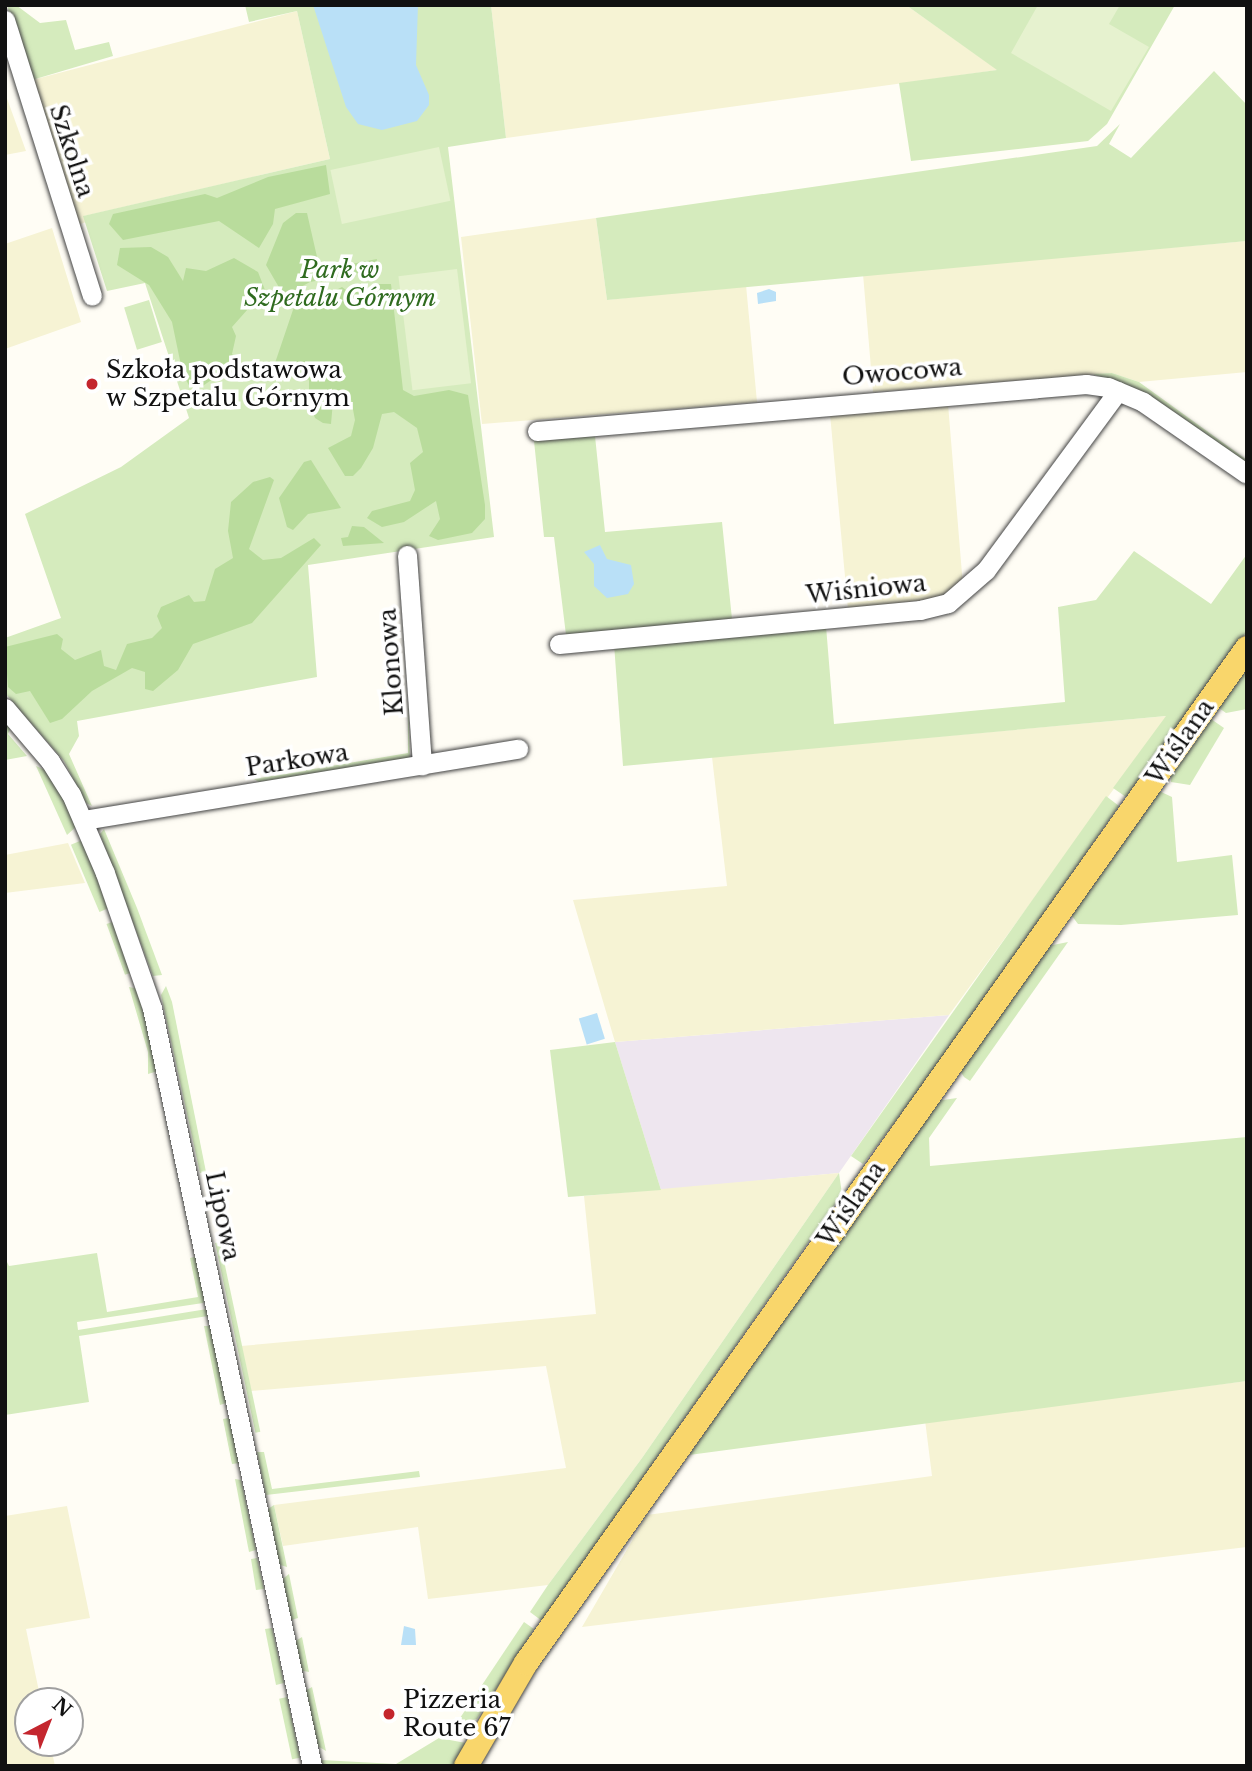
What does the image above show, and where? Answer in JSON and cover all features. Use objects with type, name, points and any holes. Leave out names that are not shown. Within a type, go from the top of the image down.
[{"type":"main road","name":"Wiślana","points":[[466,1766],[526,1663],[1247,648]]},
{"type":"street","name":"Szkolna","points":[[5,20],[93,296]]},
{"type":"street","name":"Owocowa","points":[[537,431],[1072,384],[1118,391],[1161,413],[1247,474]]},
{"type":"street","name":"Wiśniowa","points":[[559,644],[920,610],[948,603],[986,570],[1118,391]]},
{"type":"street","name":"Klonowa","points":[[407,555],[422,765]]},
{"type":"street","name":"Lipowa","points":[[5,708],[50,761],[83,820],[134,951],[162,1047],[312,1766]]},
{"type":"street","name":"Parkowa","points":[[83,820],[518,749]]},
{"type":"shaded area","points":[[491,5],[906,5],[998,70],[506,138]]},
{"type":"shaded area","points":[[297,11],[330,159],[84,216],[86,222],[78,225],[32,80]]},
{"type":"shaded area","points":[[5,93],[26,151],[5,155]]},
{"type":"shaded area","points":[[596,218],[607,300],[746,285],[757,402],[482,424],[461,237]]},
{"type":"shaded area","points":[[52,228],[81,322],[5,349],[5,244]]},
{"type":"shaded area","points":[[1247,241],[1247,372],[1139,382],[1112,373],[873,392],[863,274]]},
{"type":"shaded area","points":[[948,404],[963,586],[942,598],[848,609],[830,414]]},
{"type":"shaded area","points":[[1167,716],[949,1015],[615,1042],[573,900],[727,886],[712,757]]},
{"type":"shaded area","points":[[68,843],[85,883],[5,893],[5,855]]},
{"type":"shaded area","points":[[949,1015],[839,1173],[661,1190],[615,1042]]},
{"type":"shaded area","points":[[839,1173],[642,1458],[548,1585],[428,1599],[418,1527],[283,1546],[274,1505],[566,1468],[546,1366],[251,1391],[241,1346],[596,1314],[584,1196]]},
{"type":"shaded area","points":[[1247,1381],[1247,1547],[582,1627],[647,1515],[932,1476],[925,1420]]},
{"type":"shaded area","points":[[67,1506],[90,1618],[26,1629],[38,1687],[14,1687],[14,1757],[53,1757],[55,1766],[5,1766],[5,1516]]},
{"type":"green space","points":[[7,5],[16,5],[40,23],[66,20],[75,50],[109,42],[113,56],[32,80]]},
{"type":"green space","name":"Park w Szpetalu Górnym","points":[[245,5],[491,5],[506,138],[448,147],[494,537],[308,565],[317,677],[77,721],[79,736],[69,754],[92,806],[86,803],[64,761],[5,693],[5,638],[61,618],[25,514],[121,467],[189,418],[145,283],[107,291],[83,216],[330,159],[297,11],[249,22]]},
{"type":"green space","points":[[906,5],[1175,5],[1107,124],[1088,141],[911,161],[899,83],[997,70]]},
{"type":"green space","points":[[1038,5],[1120,5],[1109,24],[1149,47],[1111,111],[1011,53]]},
{"type":"green space","points":[[1214,71],[1247,105],[1247,241],[607,300],[596,218],[1097,146],[1120,124],[1109,144],[1131,158]]},
{"type":"green space","points":[[439,147],[450,201],[342,224],[330,170]]},
{"type":"green space","points":[[326,165],[330,194],[275,209],[273,224],[259,248],[219,221],[123,240],[109,224],[113,214],[205,194],[217,198],[268,177]]},
{"type":"green space","points":[[296,213],[307,213],[320,270],[377,259],[375,270],[310,282],[284,296],[266,265],[283,223]]},
{"type":"green space","points":[[151,247],[168,257],[183,281],[186,268],[206,271],[234,258],[258,272],[265,290],[232,327],[236,336],[232,354],[237,359],[234,365],[198,389],[190,387],[183,375],[172,322],[149,285],[117,265],[120,248]]},
{"type":"green space","points":[[457,269],[471,383],[412,390],[398,276]]},
{"type":"green space","points":[[377,284],[391,284],[403,390],[414,396],[449,390],[468,395],[485,505],[485,519],[472,533],[438,540],[429,536],[440,519],[436,501],[404,522],[382,527],[367,518],[372,511],[410,501],[415,490],[410,463],[423,452],[417,428],[394,412],[382,414],[373,448],[353,476],[345,476],[328,448],[351,436],[355,420],[350,394],[334,390],[331,424],[323,423],[315,418],[309,402],[309,380],[275,363],[297,298],[324,296],[342,287],[350,293],[359,287],[370,302],[378,295]]},
{"type":"green space","points":[[149,300],[162,342],[137,350],[124,308]]},
{"type":"green space","points":[[1112,373],[1139,382],[1247,460],[1247,467],[1122,386],[1093,374]]},
{"type":"green space","points":[[595,436],[605,532],[722,522],[732,619],[566,635],[554,537],[544,537],[534,441]]},
{"type":"green space","points":[[311,460],[341,508],[308,514],[293,530],[287,527],[279,498],[304,462]]},
{"type":"green space","points":[[270,477],[274,480],[249,549],[263,560],[281,558],[314,538],[321,545],[252,623],[193,644],[178,670],[153,691],[145,689],[145,672],[132,668],[92,691],[62,719],[50,723],[30,691],[16,694],[8,687],[5,647],[57,634],[63,639],[61,649],[75,660],[101,650],[104,666],[116,670],[127,644],[152,638],[162,628],[157,616],[161,607],[189,595],[194,602],[205,601],[215,569],[233,558],[228,531],[231,502],[253,482]]},
{"type":"green space","points":[[352,526],[364,527],[384,543],[343,546],[341,538],[348,537]]},
{"type":"green space","points":[[1134,551],[1211,604],[1247,554],[1247,631],[1126,797],[1113,788],[1166,716],[623,766],[614,644],[826,626],[834,724],[1065,702],[1058,607],[1096,600]]},
{"type":"green space","points":[[1247,662],[1247,709],[1226,713],[1219,708]]},
{"type":"green space","points":[[408,697],[410,759],[259,782],[254,779],[408,753]]},
{"type":"green space","points":[[1211,719],[1224,728],[1190,785],[1171,782],[1171,775]]},
{"type":"green space","points":[[5,720],[11,727],[8,734],[27,756],[5,760]]},
{"type":"green space","points":[[36,766],[45,770],[64,797],[77,826],[67,835]]},
{"type":"green space","points":[[1157,790],[1172,797],[1177,862],[1232,855],[1238,915],[1121,925],[1078,924],[1069,912]]},
{"type":"green space","points":[[1106,796],[1119,806],[947,1053],[863,1164],[851,1156]]},
{"type":"green space","points":[[104,829],[162,975],[153,976],[100,834]]},
{"type":"green space","points":[[82,840],[111,907],[99,912],[71,845]]},
{"type":"green space","points":[[115,921],[133,972],[125,975],[107,924]]},
{"type":"green space","points":[[1068,942],[970,1081],[964,1077],[959,1069],[1048,946]]},
{"type":"green space","points":[[166,986],[172,1002],[206,1172],[200,1173],[161,995]]},
{"type":"green space","points":[[129,987],[139,989],[158,1071],[148,1074],[148,1052]]},
{"type":"green space","points":[[615,1042],[661,1190],[568,1197],[550,1050]]},
{"type":"green space","points":[[957,1098],[929,1138],[930,1166],[1247,1137],[1247,1381],[689,1455],[936,1101]]},
{"type":"green space","points":[[839,1173],[842,1194],[542,1621],[530,1612],[642,1458]]},
{"type":"green space","points":[[220,1242],[260,1432],[255,1433],[215,1243]]},
{"type":"green space","points":[[97,1253],[107,1312],[198,1297],[190,1258],[198,1256],[208,1295],[203,1303],[77,1322],[78,1330],[207,1309],[208,1316],[79,1336],[89,1402],[5,1415],[5,1258],[9,1266]]},
{"type":"green space","points":[[204,1326],[211,1326],[229,1402],[220,1405]]},
{"type":"green space","points":[[233,1417],[239,1463],[232,1464],[223,1419]]},
{"type":"green space","points":[[257,1452],[264,1452],[272,1489],[419,1471],[420,1477],[266,1495]]},
{"type":"green space","points":[[235,1479],[241,1480],[256,1550],[249,1552]]},
{"type":"green space","points":[[274,1505],[287,1567],[277,1564],[268,1509]]},
{"type":"green space","points":[[257,1558],[264,1589],[256,1590],[251,1559]]},
{"type":"green space","points":[[289,1574],[298,1618],[288,1621],[280,1581]]},
{"type":"green space","points":[[524,1622],[534,1629],[477,1719],[456,1724]]},
{"type":"green space","points":[[272,1628],[284,1683],[276,1685],[265,1629]]},
{"type":"green space","points":[[302,1637],[309,1672],[298,1670],[294,1642]]},
{"type":"green space","points":[[312,1687],[326,1751],[316,1745],[303,1692]]},
{"type":"green space","points":[[287,1697],[300,1758],[292,1759],[279,1699]]},
{"type":"green space","points":[[439,1738],[466,1743],[455,1766],[323,1766],[321,1760],[396,1764]]},
{"type":"water","points":[[313,5],[418,5],[416,65],[429,95],[429,105],[417,121],[382,130],[358,124],[346,107]]},
{"type":"water","points":[[769,289],[776,292],[776,301],[758,304],[757,293]]},
{"type":"water","points":[[600,545],[607,559],[631,565],[634,584],[628,594],[607,598],[594,586],[594,564],[584,552]]},
{"type":"water","points":[[597,1013],[605,1039],[587,1044],[579,1019]]},
{"type":"water","points":[[404,1626],[415,1629],[416,1645],[401,1645]]},
{"type":"place","name":"Szkoła podstawowa w Szpetalu Górnym","points":[[92,384]]},
{"type":"place","name":"Pizzeria Route 67","points":[[389,1714]]}]
